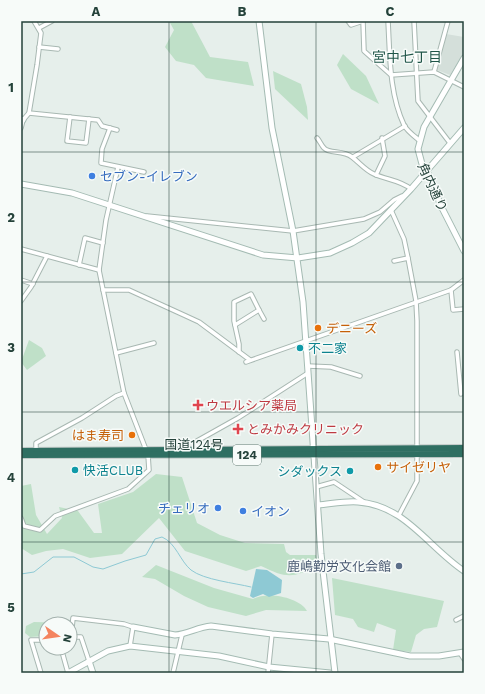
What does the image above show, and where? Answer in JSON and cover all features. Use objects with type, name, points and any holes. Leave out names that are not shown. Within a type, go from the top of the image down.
[{"type":"highway","name":"国道124号","points":[[21,451],[36,453],[314,452],[417,451],[464,448]]},
{"type":"highway","name":"国道124号","points":[[417,451],[464,454]]},
{"type":"highway","name":"国道124号","points":[[21,456],[36,453]]},
{"type":"street","points":[[21,128],[22,119],[28,113],[41,33],[34,21]]},
{"type":"street","points":[[39,28],[52,21]]},
{"type":"street","points":[[259,21],[272,128],[298,258],[304,302],[316,487],[329,639],[335,673]]},
{"type":"street","points":[[348,21],[351,25],[363,21],[364,51],[391,75],[434,72],[464,87]]},
{"type":"street","points":[[388,21],[391,75],[404,126],[419,140]]},
{"type":"street","points":[[414,21],[418,101],[431,116],[450,143]]},
{"type":"street","points":[[434,72],[448,21]]},
{"type":"street","points":[[39,47],[58,49]]},
{"type":"street","name":"角内通り","points":[[464,58],[419,140],[419,158],[464,251]]},
{"type":"street","points":[[28,113],[98,120],[100,125],[117,130]]},
{"type":"street","points":[[70,117],[67,141],[86,143],[89,119]]},
{"type":"street","points":[[353,157],[404,126]]},
{"type":"street","points":[[110,128],[102,149],[100,160],[101,163],[144,172]]},
{"type":"street","points":[[21,184],[72,193],[263,255],[298,258],[330,253],[352,243],[373,229],[411,189],[464,128]]},
{"type":"street","points":[[317,138],[323,148],[329,151],[339,151],[353,157],[366,170],[376,175],[402,182],[411,189]]},
{"type":"street","points":[[376,175],[385,156],[382,138]]},
{"type":"street","points":[[21,518],[24,526],[40,530],[55,516],[128,489],[149,470],[147,453],[124,394],[99,270],[109,205],[118,167]]},
{"type":"street","points":[[146,216],[293,231],[364,219],[380,212],[394,200],[405,195]]},
{"type":"street","points":[[391,210],[404,239],[416,301],[417,451],[415,486],[399,515]]},
{"type":"street","points":[[79,265],[85,238],[103,243]]},
{"type":"street","points":[[21,249],[99,270]]},
{"type":"street","points":[[21,301],[33,284],[46,256]]},
{"type":"street","points":[[394,261],[408,258]]},
{"type":"street","points":[[21,280],[33,284]]},
{"type":"street","points":[[103,290],[129,290],[186,316],[198,322],[239,352],[248,361],[352,326],[416,301],[451,290],[464,280]]},
{"type":"street","points":[[451,290],[453,310],[464,309]]},
{"type":"street","points":[[239,352],[235,325],[234,302],[251,294],[264,319]]},
{"type":"street","points":[[235,325],[259,310]]},
{"type":"street","points":[[116,353],[154,343]]},
{"type":"street","points":[[457,352],[461,394]]},
{"type":"street","points":[[308,366],[331,367],[360,376]]},
{"type":"street","points":[[197,452],[197,441],[238,418],[308,373]]},
{"type":"street","points":[[36,453],[36,443],[82,418],[116,396],[124,394]]},
{"type":"street","points":[[316,487],[334,482],[364,502]]},
{"type":"street","points":[[318,505],[350,501],[377,505],[399,515],[464,571]]},
{"type":"street","points":[[456,620],[464,616]]},
{"type":"street","points":[[78,619],[124,624],[176,635],[182,635],[201,626],[211,626],[272,634],[329,639],[410,656],[438,656],[462,653],[464,659]]},
{"type":"street","points":[[130,646],[134,627]]},
{"type":"street","points":[[268,670],[272,634]]},
{"type":"street","points":[[173,673],[182,635]]},
{"type":"street","points":[[78,637],[81,637],[94,673]]},
{"type":"street","points":[[38,640],[32,640],[41,673]]},
{"type":"street","points":[[63,656],[68,673],[108,651],[130,646],[219,656],[268,670],[330,673]]},
{"type":"shaded area","points":[[446,34],[464,37],[464,52],[450,75],[437,70]]},
{"type":"green space","points":[[169,21],[191,21],[210,57],[248,62],[254,86],[206,78],[194,65],[176,61],[165,47],[174,30]]},
{"type":"green space","points":[[343,54],[366,76],[379,104],[351,89],[337,65]]},
{"type":"green space","points":[[273,71],[301,84],[307,107],[308,120],[275,89]]},
{"type":"green space","points":[[29,340],[42,348],[46,356],[27,370],[21,362]]},
{"type":"green space","points":[[156,474],[182,477],[197,523],[220,535],[245,543],[284,544],[286,552],[290,555],[316,555],[318,565],[296,575],[283,575],[261,566],[246,571],[185,551],[159,518],[122,554],[90,558],[63,549],[46,551],[32,555],[21,548],[21,486],[31,484],[36,515],[47,534],[62,518],[59,507],[78,511],[94,533],[102,533],[98,504],[133,492]]},
{"type":"green space","points":[[156,565],[214,588],[253,599],[274,596],[290,599],[303,606],[307,611],[266,610],[246,616],[208,607],[184,596],[155,579],[142,577]]},
{"type":"green space","points":[[332,578],[444,601],[437,627],[424,629],[416,635],[411,652],[393,650],[396,630],[377,623],[374,632],[358,627],[353,619],[335,615]]},
{"type":"green space","points":[[34,622],[38,622],[38,636],[30,637],[25,633],[26,626]]},
{"type":"water","points":[[256,569],[267,570],[282,580],[281,593],[269,597],[263,594],[253,598],[250,596]]},
{"type":"waterway","points":[[21,574],[34,572],[53,557],[74,557],[93,567],[103,569],[146,555],[155,539],[162,537],[171,543],[191,570],[211,579],[251,587]]},
{"type":"place","name":"セブン-イレブン","points":[[92,176]]},
{"type":"place","name":"デニーズ","points":[[318,328]]},
{"type":"place","name":"不二家","points":[[300,348]]},
{"type":"place","name":"ウエルシア薬局","points":[[198,405]]},
{"type":"place","name":"とみかみクリニック","points":[[238,429]]},
{"type":"place","name":"はま寿司","points":[[132,435]]},
{"type":"place","name":"サイゼリヤ","points":[[378,467]]},
{"type":"place","name":"快活CLUB","points":[[75,470]]},
{"type":"place","name":"シダックス","points":[[350,471]]},
{"type":"place","name":"チェリオ","points":[[218,508]]},
{"type":"place","name":"イオン","points":[[243,511]]},
{"type":"place","name":"鹿嶋勤労文化会館","points":[[399,566]]},
{"type":"district","name":"宮中七丁目","points":[[407,57]]}]
